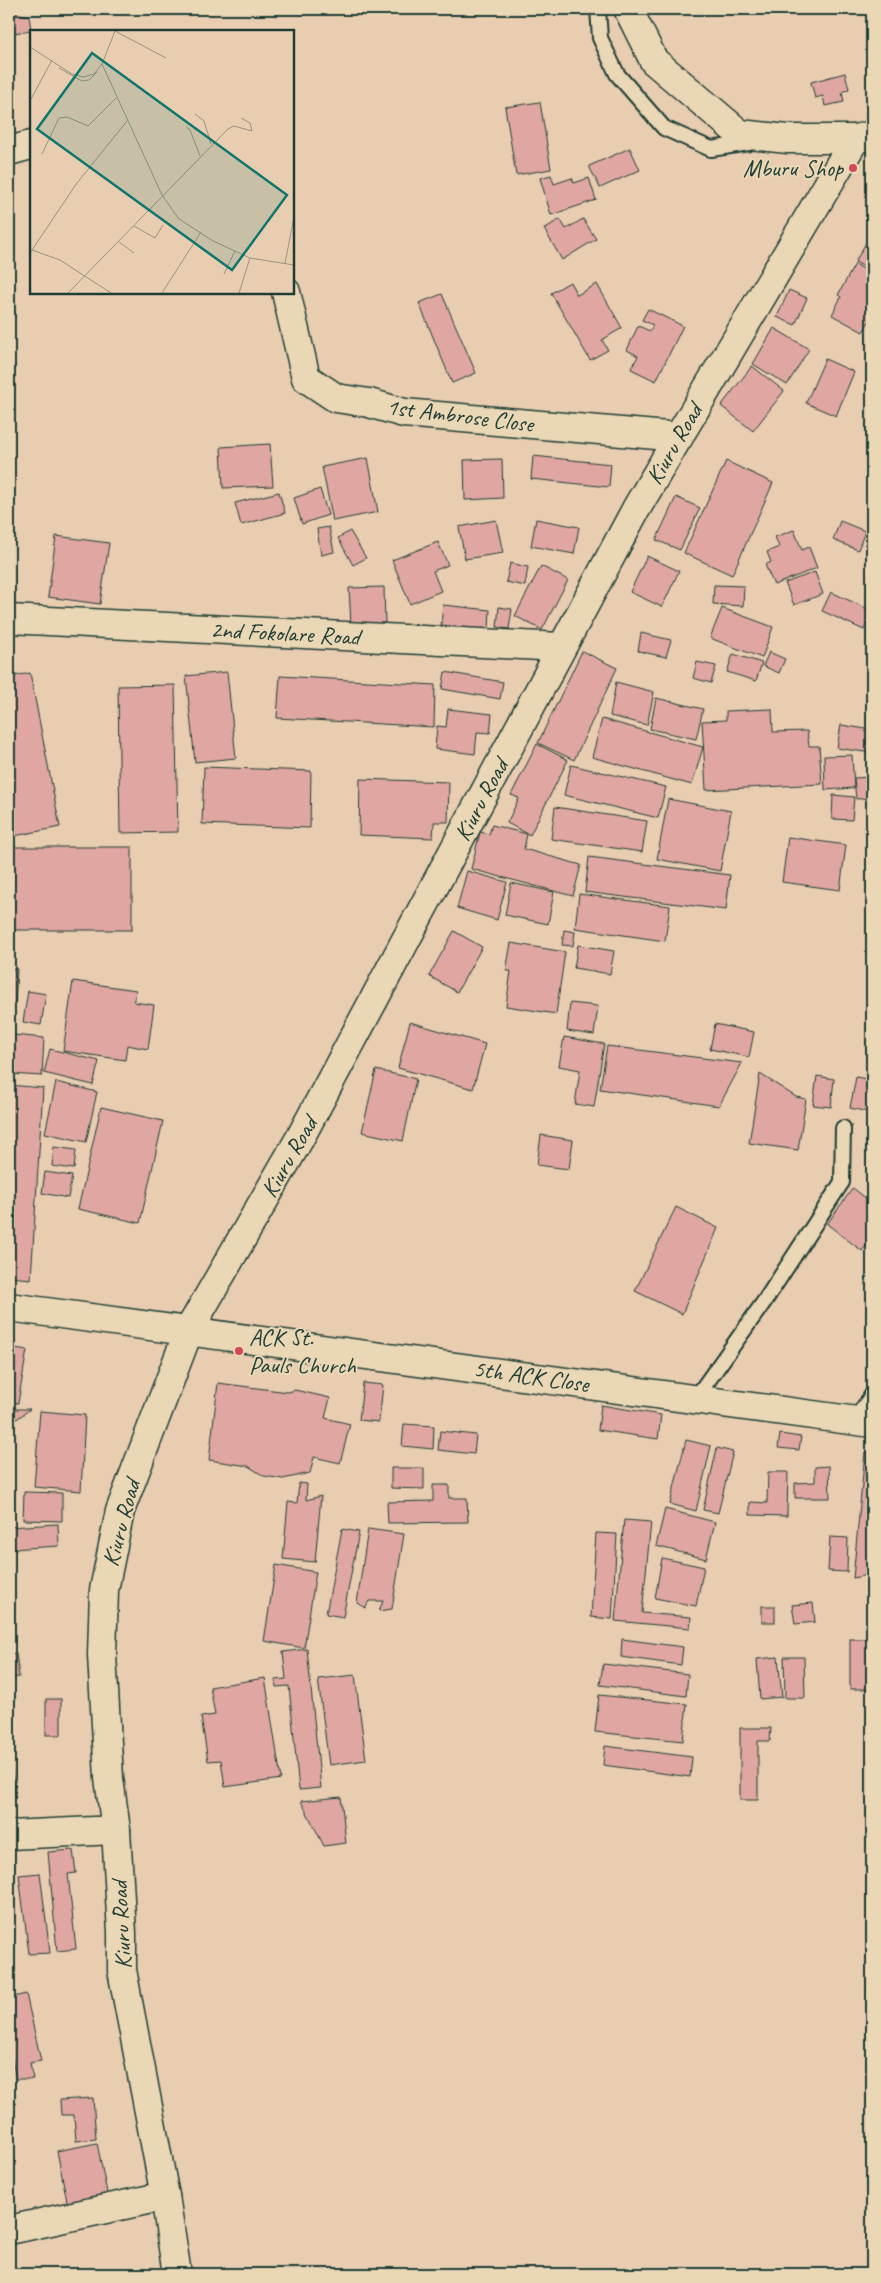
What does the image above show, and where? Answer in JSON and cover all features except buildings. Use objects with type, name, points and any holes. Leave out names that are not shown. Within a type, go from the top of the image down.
[{"type":"street","points":[[628,9],[654,61],[740,134],[788,138],[864,137]]},
{"type":"street","name":"Kiuru Road","points":[[177,2274],[165,2196],[122,1970],[122,1932],[116,1830],[109,1778],[102,1655],[104,1590],[120,1511],[189,1330],[305,1130],[561,647],[679,437],[864,137]]},
{"type":"street","points":[[9,151],[30,145]]},
{"type":"street","name":"1st Ambrose Close","points":[[286,294],[306,378],[336,398],[370,403],[404,413],[679,437]]},
{"type":"street","name":"2nd Fokolare Road","points":[[9,619],[561,647]]},
{"type":"street","name":"5th ACK Close","points":[[9,1307],[864,1421]]},
{"type":"street","points":[[9,1834],[116,1830]]},
{"type":"street","points":[[9,2230],[165,2196]]},
{"type":"lane","points":[[598,9],[600,38],[617,74],[664,128],[711,149],[788,138]]},
{"type":"lane","points":[[695,1398],[766,1299],[842,1182],[843,1128]]},
{"type":"lane","points":[[864,1421],[872,1395]]},
{"type":"place","name":"Mburu Shop","points":[[853,168]]},
{"type":"place","name":"ACK St. Pauls Church","points":[[239,1351]]}]
